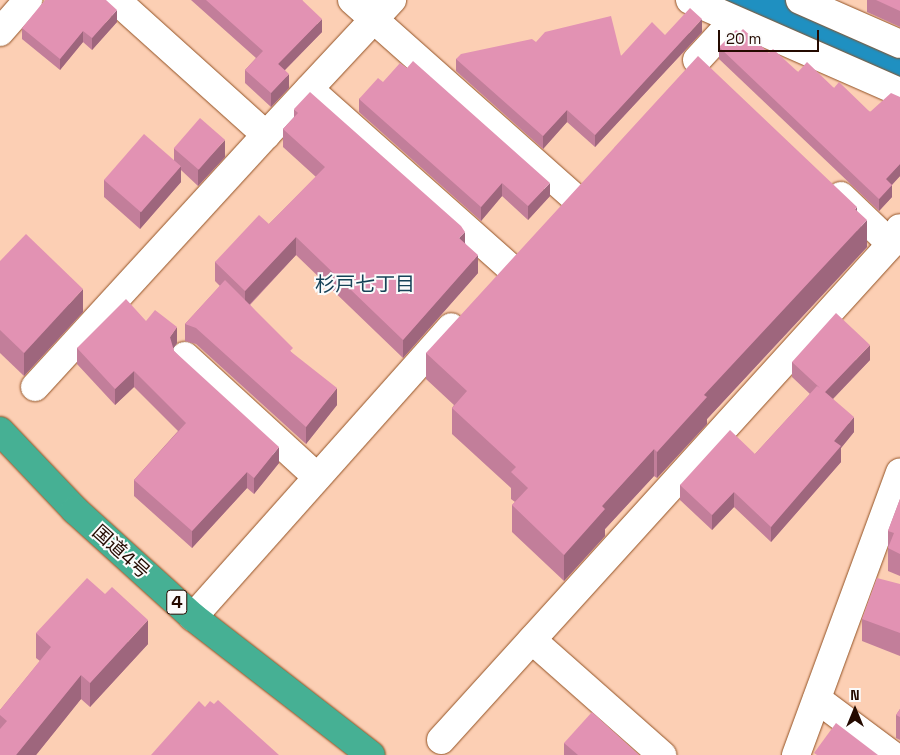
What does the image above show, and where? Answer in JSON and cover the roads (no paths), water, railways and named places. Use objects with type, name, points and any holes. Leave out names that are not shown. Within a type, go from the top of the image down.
[{"type":"highway","name":"国道4号","points":[[0,431],[76,510],[193,617],[370,755]]},
{"type":"street","points":[[0,32],[28,0]]},
{"type":"street","points":[[116,0],[266,135]]},
{"type":"street","points":[[352,0],[572,194]]},
{"type":"street","points":[[35,387],[392,0]]},
{"type":"street","points":[[690,0],[900,92]]},
{"type":"street","points":[[800,0],[900,44]]},
{"type":"street","points":[[677,81],[734,20]]},
{"type":"street","points":[[697,60],[718,81]]},
{"type":"street","points":[[309,89],[507,265]]},
{"type":"street","points":[[552,216],[592,173]]},
{"type":"street","points":[[441,740],[896,236],[819,176]]},
{"type":"street","points":[[487,287],[526,244]]},
{"type":"street","points":[[193,617],[468,309]]},
{"type":"street","points":[[185,356],[317,477]]},
{"type":"street","points":[[796,755],[817,699],[873,582],[894,507],[900,473]]},
{"type":"street","points":[[532,640],[662,755]]},
{"type":"street","points":[[817,699],[892,755]]},
{"type":"waterway","points":[[744,0],[900,70]]},
{"type":"district","name":"杉戸七丁目","points":[[365,284]]}]
